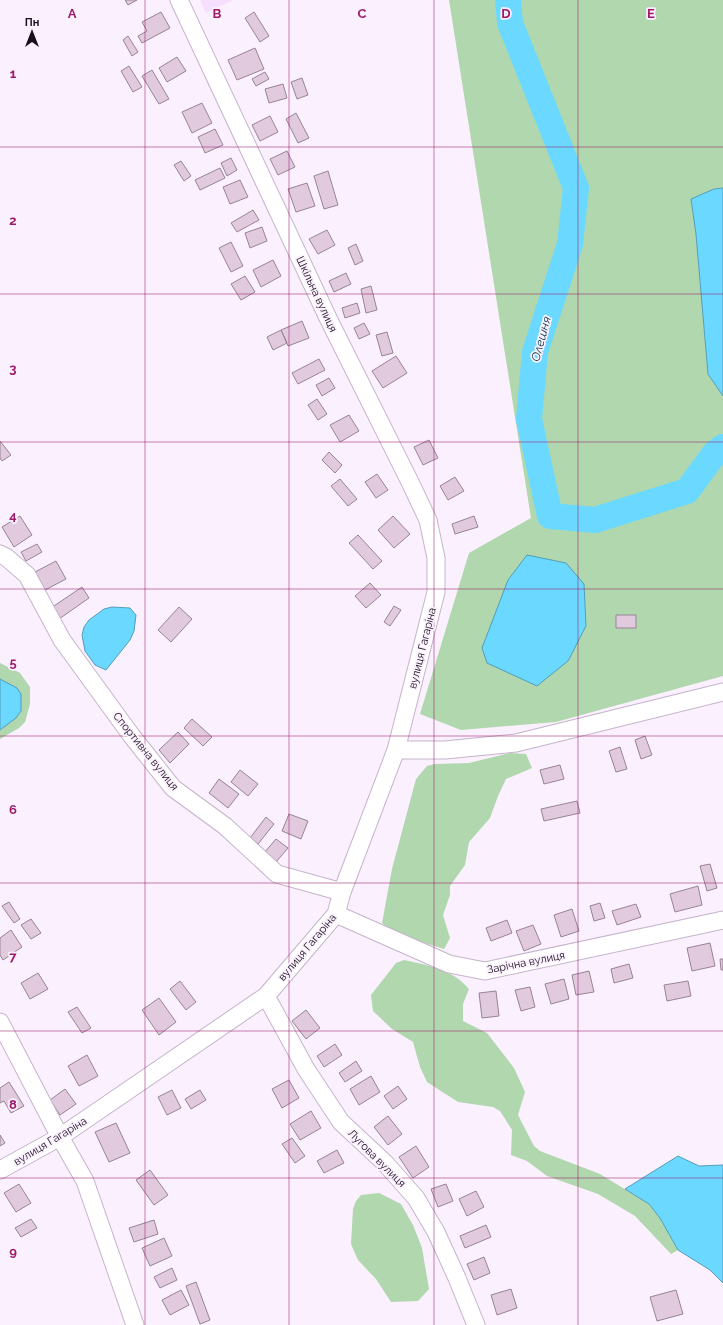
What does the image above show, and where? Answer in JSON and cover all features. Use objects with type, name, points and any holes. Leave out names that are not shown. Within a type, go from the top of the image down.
[{"type":"street","name":"Шкільна вулиця","points":[[179,0],[328,318],[428,520],[436,558],[436,592]]},
{"type":"street","name":"Спортивна вулиця","points":[[0,554],[6,557],[27,575],[62,640],[131,735],[173,788],[225,826],[277,874],[342,892]]},
{"type":"street","name":"вулиця Гагаріна","points":[[0,1170],[60,1137],[266,996],[336,914],[342,892],[396,750],[436,592]]},
{"type":"street","points":[[396,750],[445,750],[516,743],[723,692]]},
{"type":"street","name":"Зарічна вулиця","points":[[336,914],[449,964],[485,971],[723,920]]},
{"type":"street","name":"Лугова вулиця","points":[[266,996],[306,1069],[341,1122],[385,1163],[416,1198],[436,1232],[476,1325]]},
{"type":"street","points":[[0,1022],[60,1137],[85,1181],[135,1325]]},
{"type":"shaded area","points":[[200,0],[234,0],[206,13]]},
{"type":"green space","points":[[449,0],[723,0],[723,188],[714,189],[691,199],[696,234],[708,374],[723,396],[723,676],[556,722],[461,730],[420,714],[469,553],[531,518]],"holes":[[[584,584],[586,626],[568,660]]]},
{"type":"green space","points":[[0,663],[20,673],[30,687],[30,704],[25,722],[19,728],[0,739],[0,730],[2,730],[2,679],[0,679]]},
{"type":"green space","points":[[510,753],[526,754],[532,768],[506,779],[490,818],[469,842],[465,865],[450,886],[450,895],[443,915],[450,938],[444,949],[398,935],[382,923],[392,869],[416,779],[427,766],[435,764],[469,763]]},
{"type":"green space","points":[[404,960],[431,966],[447,972],[455,976],[469,989],[463,1004],[463,1021],[487,1033],[514,1068],[525,1092],[518,1115],[534,1146],[540,1151],[600,1174],[649,1204],[660,1218],[678,1250],[671,1254],[635,1216],[598,1194],[547,1176],[527,1161],[511,1155],[512,1130],[500,1111],[493,1107],[458,1102],[427,1082],[420,1067],[413,1042],[392,1029],[373,1011],[371,995],[396,963]]},
{"type":"green space","points":[[379,1193],[401,1204],[413,1225],[422,1248],[429,1289],[418,1301],[391,1302],[376,1279],[358,1260],[351,1244],[353,1209],[356,1201],[361,1195]]},
{"type":"water","points":[[723,188],[723,396],[708,374],[696,234],[691,199],[714,189]]},
{"type":"water","points":[[527,555],[566,563],[584,584],[586,626],[568,661],[537,686],[487,663],[482,648],[508,580]]},
{"type":"water","points":[[112,607],[130,608],[136,615],[134,631],[130,640],[106,670],[95,665],[85,651],[82,635],[84,627],[89,620],[104,609]]},
{"type":"water","points":[[0,679],[17,688],[21,694],[21,711],[16,718],[0,730]]},
{"type":"water","points":[[678,1156],[699,1166],[723,1165],[723,1283],[710,1270],[678,1250],[660,1218],[649,1204],[625,1189]]},
{"type":"building","points":[[125,0],[137,0],[128,5]]},
{"type":"building","points":[[161,12],[170,28],[142,43],[138,36],[147,31],[142,22]]},
{"type":"building","points":[[254,12],[269,36],[260,42],[245,18]]},
{"type":"building","points":[[128,36],[138,52],[132,56],[123,40]]},
{"type":"building","points":[[255,48],[264,69],[237,80],[228,60]]},
{"type":"building","points":[[177,57],[186,71],[167,82],[159,68]]},
{"type":"building","points":[[129,66],[142,87],[133,92],[121,71]]},
{"type":"building","points":[[152,70],[169,99],[159,104],[142,76]]},
{"type":"building","points":[[265,72],[269,79],[256,86],[252,79]]},
{"type":"building","points":[[302,78],[308,95],[297,99],[291,82]]},
{"type":"building","points":[[283,84],[287,98],[269,103],[265,89]]},
{"type":"building","points":[[202,103],[212,123],[192,133],[182,112]]},
{"type":"building","points":[[296,113],[309,138],[298,143],[286,119]]},
{"type":"building","points":[[270,116],[278,132],[260,141],[252,125]]},
{"type":"building","points":[[215,129],[223,145],[205,153],[198,137]]},
{"type":"building","points":[[287,151],[295,167],[278,175],[270,159]]},
{"type":"building","points":[[231,158],[237,170],[227,176],[221,163]]},
{"type":"building","points":[[181,161],[191,176],[184,181],[174,165]]},
{"type":"building","points":[[220,168],[225,178],[200,190],[195,180]]},
{"type":"building","points":[[328,171],[338,205],[324,209],[314,176]]},
{"type":"building","points":[[240,180],[248,197],[230,204],[223,187]]},
{"type":"building","points":[[307,183],[315,206],[296,212],[288,189]]},
{"type":"building","points":[[253,210],[259,220],[237,232],[231,223]]},
{"type":"building","points":[[262,227],[267,241],[250,248],[245,233]]},
{"type":"building","points":[[327,230],[335,245],[318,254],[309,239]]},
{"type":"building","points":[[231,242],[243,266],[231,272],[219,248]]},
{"type":"building","points":[[356,244],[363,261],[355,265],[348,248]]},
{"type":"building","points":[[273,260],[281,276],[261,287],[253,270]]},
{"type":"building","points":[[346,273],[351,284],[334,292],[329,281]]},
{"type":"building","points":[[245,276],[255,292],[241,300],[231,284]]},
{"type":"building","points":[[371,286],[377,310],[366,313],[361,289]]},
{"type":"building","points":[[357,303],[360,313],[345,318],[342,308]]},
{"type":"building","points":[[302,321],[309,338],[288,346],[281,330]]},
{"type":"building","points":[[364,323],[370,334],[359,339],[354,328]]},
{"type":"building","points":[[281,330],[287,343],[273,350],[267,337]]},
{"type":"building","points":[[387,332],[393,353],[382,356],[376,335]]},
{"type":"building","points":[[396,356],[407,373],[383,388],[372,371]]},
{"type":"building","points":[[319,359],[325,370],[298,384],[292,373]]},
{"type":"building","points":[[329,378],[335,388],[322,396],[316,385]]},
{"type":"building","points":[[317,399],[327,414],[318,420],[308,405]]},
{"type":"building","points":[[349,415],[359,431],[340,442],[330,425]]},
{"type":"building","points":[[429,440],[438,458],[423,465],[414,447]]},
{"type":"building","points":[[0,441],[11,455],[2,461],[0,458]]},
{"type":"building","points":[[329,452],[342,465],[335,473],[322,460]]},
{"type":"building","points":[[377,474],[388,490],[376,498],[365,482]]},
{"type":"building","points":[[455,477],[464,491],[448,500],[440,486]]},
{"type":"building","points":[[340,479],[357,499],[348,506],[331,486]]},
{"type":"building","points":[[20,516],[32,535],[14,547],[2,527]]},
{"type":"building","points":[[393,516],[410,534],[394,548],[378,530]]},
{"type":"building","points":[[474,516],[478,527],[455,534],[452,524]]},
{"type":"building","points":[[358,535],[382,561],[373,569],[349,543]]},
{"type":"building","points":[[37,544],[42,552],[26,561],[21,552]]},
{"type":"building","points":[[56,561],[66,579],[45,590],[35,572]]},
{"type":"building","points":[[370,583],[381,595],[366,608],[355,596]]},
{"type":"building","points":[[82,587],[89,598],[59,619],[51,608]]},
{"type":"building","points":[[394,606],[401,610],[390,626],[384,622]]},
{"type":"building","points":[[179,607],[192,619],[171,642],[158,630]]},
{"type":"building","points":[[616,615],[636,615],[636,628],[616,628]]},
{"type":"building","points":[[192,719],[212,737],[203,746],[184,728]]},
{"type":"building","points":[[178,732],[189,744],[170,763],[159,750]]},
{"type":"building","points":[[645,736],[652,755],[641,759],[635,740]]},
{"type":"building","points":[[620,747],[627,769],[616,772],[609,751]]},
{"type":"building","points":[[560,765],[564,779],[544,784],[540,770]]},
{"type":"building","points":[[240,770],[258,784],[248,796],[231,782]]},
{"type":"building","points":[[219,779],[239,794],[228,808],[209,793]]},
{"type":"building","points":[[577,801],[580,813],[544,821],[541,809]]},
{"type":"building","points":[[289,814],[308,821],[301,839],[282,831]]},
{"type":"building","points":[[266,817],[274,824],[258,844],[250,838]]},
{"type":"building","points":[[276,839],[288,848],[276,862],[264,853]]},
{"type":"building","points":[[710,864],[717,888],[707,891],[700,866]]},
{"type":"building","points":[[698,886],[702,905],[675,912],[670,894]]},
{"type":"building","points":[[9,902],[20,919],[14,923],[2,906]]},
{"type":"building","points":[[600,903],[605,918],[594,921],[590,906]]},
{"type":"building","points":[[636,904],[641,917],[617,925],[612,911]]},
{"type":"building","points":[[572,909],[579,931],[561,937],[554,915]]},
{"type":"building","points":[[31,919],[41,933],[31,939],[21,925]]},
{"type":"building","points":[[507,920],[512,933],[491,941],[486,928]]},
{"type":"building","points":[[533,925],[541,944],[524,951],[516,931]]},
{"type":"building","points":[[11,930],[22,947],[3,960],[0,955],[0,938]]},
{"type":"building","points":[[710,943],[715,966],[692,971],[687,948]]},
{"type":"building","points":[[720,959],[723,959],[723,970],[721,970]]},
{"type":"building","points":[[629,964],[633,978],[614,983],[611,969]]},
{"type":"building","points":[[589,971],[594,992],[576,995],[572,975]]},
{"type":"building","points":[[38,973],[48,989],[30,999],[21,983]]},
{"type":"building","points":[[564,979],[569,999],[551,1004],[545,984]]},
{"type":"building","points":[[180,981],[196,1002],[186,1010],[170,989]]},
{"type":"building","points":[[688,981],[691,996],[667,1001],[664,985]]},
{"type":"building","points":[[530,987],[535,1007],[521,1011],[515,990]]},
{"type":"building","points":[[496,991],[499,1016],[482,1018],[479,993]]},
{"type":"building","points":[[159,998],[176,1022],[159,1035],[142,1010]]},
{"type":"building","points":[[77,1007],[91,1028],[82,1033],[68,1012]]},
{"type":"building","points":[[306,1010],[320,1028],[306,1039],[292,1021]]},
{"type":"building","points":[[335,1044],[342,1055],[324,1067],[317,1056]]},
{"type":"building","points":[[87,1055],[98,1076],[79,1086],[68,1066]]},
{"type":"building","points":[[356,1061],[362,1071],[345,1082],[339,1073]]},
{"type":"building","points":[[371,1076],[380,1092],[359,1105],[350,1089]]},
{"type":"building","points":[[289,1080],[299,1098],[282,1108],[272,1089]]},
{"type":"building","points":[[9,1082],[24,1106],[11,1113],[4,1101],[0,1103],[0,1088]]},
{"type":"building","points":[[398,1086],[407,1099],[393,1109],[384,1096]]},
{"type":"building","points":[[65,1089],[76,1104],[60,1115],[50,1100]]},
{"type":"building","points":[[172,1090],[181,1108],[167,1115],[158,1097]]},
{"type":"building","points":[[200,1090],[206,1100],[191,1109],[185,1099]]},
{"type":"building","points":[[311,1111],[321,1128],[300,1140],[290,1124]]},
{"type":"building","points":[[388,1116],[402,1134],[388,1145],[374,1127]]},
{"type":"building","points":[[116,1123],[130,1153],[109,1162],[95,1132]]},
{"type":"building","points":[[0,1135],[5,1143],[0,1146]]},
{"type":"building","points":[[292,1138],[305,1156],[295,1163],[282,1144]]},
{"type":"building","points":[[416,1146],[429,1167],[413,1178],[399,1157]]},
{"type":"building","points":[[337,1150],[344,1163],[324,1173],[317,1161]]},
{"type":"building","points":[[150,1170],[168,1195],[154,1205],[136,1180]]},
{"type":"building","points":[[19,1184],[31,1203],[16,1212],[4,1193]]},
{"type":"building","points":[[446,1184],[453,1201],[438,1207],[431,1189]]},
{"type":"building","points":[[476,1191],[484,1207],[467,1216],[459,1199]]},
{"type":"building","points":[[31,1219],[37,1228],[21,1237],[15,1228]]},
{"type":"building","points":[[154,1220],[158,1234],[134,1242],[129,1228]]},
{"type":"building","points":[[486,1225],[491,1237],[465,1248],[460,1236]]},
{"type":"building","points":[[164,1238],[172,1256],[150,1266],[142,1248]]},
{"type":"building","points":[[484,1257],[490,1273],[474,1280],[467,1264]]},
{"type":"building","points":[[172,1268],[177,1280],[160,1288],[154,1277]]},
{"type":"building","points":[[196,1282],[210,1320],[200,1324],[186,1286]]},
{"type":"building","points":[[511,1289],[517,1308],[497,1315],[491,1295]]},
{"type":"building","points":[[181,1290],[189,1305],[170,1315],[162,1300]]},
{"type":"building","points":[[676,1290],[683,1314],[657,1321],[650,1297]]},
{"type":"waterway","name":"Олешня","points":[[508,0],[510,23],[576,188],[570,244],[535,352],[529,419],[550,516],[595,520],[687,491],[715,453],[723,447]]}]
